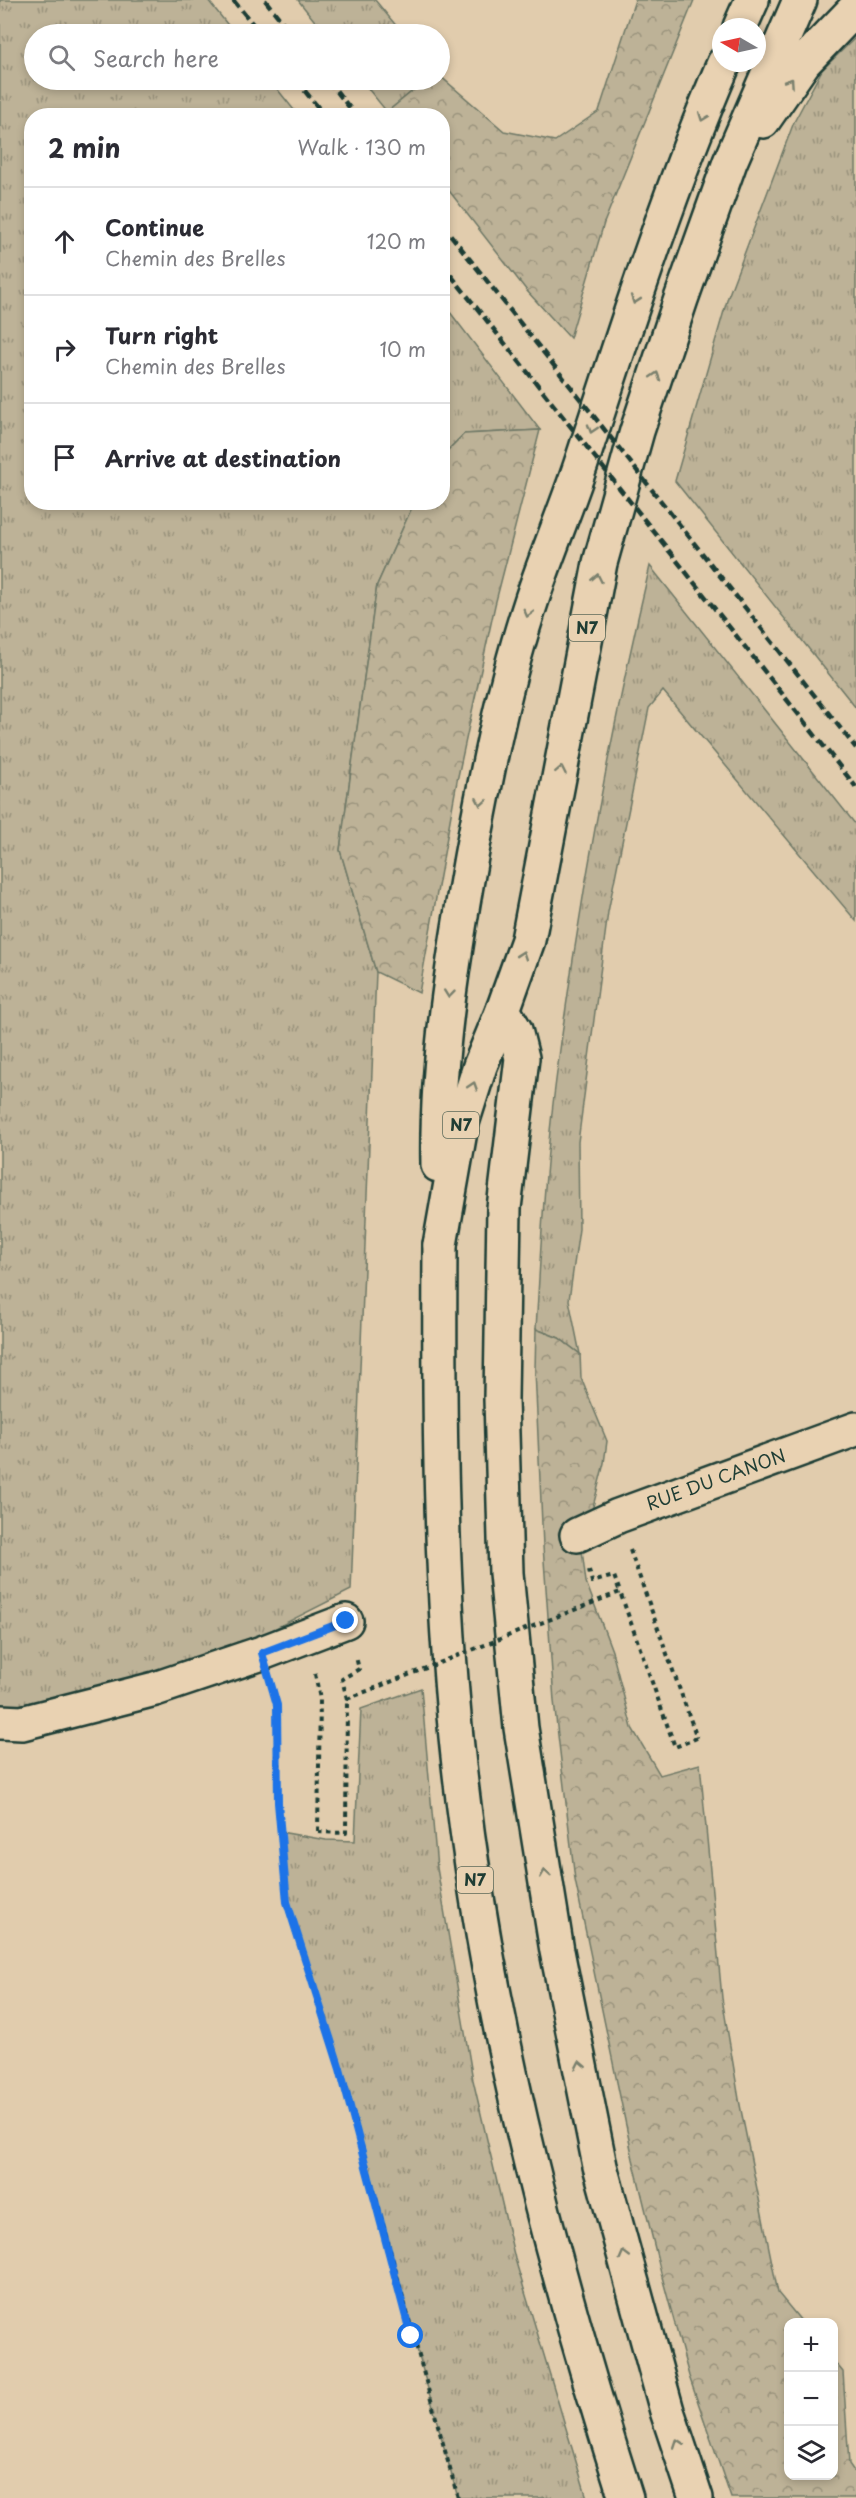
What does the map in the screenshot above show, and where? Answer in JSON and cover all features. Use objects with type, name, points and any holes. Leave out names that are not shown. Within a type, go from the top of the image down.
[{"type":"main road","points":[[744,18],[752,0]]},
{"type":"main road","name":"N7","points":[[626,2498],[585,2372],[543,2220],[505,2054],[476,1884],[456,1739],[444,1590],[438,1416],[440,1245],[460,1126],[480,1066],[528,940],[600,563],[641,420],[730,162],[800,0]]},
{"type":"main road","points":[[730,162],[771,111],[804,62],[856,8]]},
{"type":"main road","points":[[440,1245],[438,1129],[441,1068],[451,973],[483,791],[506,694],[531,601],[575,481],[656,238],[721,72]]},
{"type":"main road","points":[[503,1010],[515,1030],[522,1058],[504,1208],[501,1399],[506,1573],[521,1728],[557,1951],[600,2166],[667,2410],[696,2498]]},
{"type":"main road","name":"RUE DU CANON","points":[[577,1534],[618,1516],[856,1429]]},
{"type":"main road","points":[[0,1722],[22,1723],[155,1689],[262,1653],[306,1635],[350,1635]]},
{"type":"path","points":[[347,1699],[620,1592],[675,1747],[698,1738],[618,1516]]},
{"type":"path","points":[[306,1635],[320,1699],[318,1832],[346,1833],[347,1699],[342,1679],[360,1669],[350,1635]]},
{"type":"path","points":[[262,1653],[277,1705],[278,1803],[287,1902],[340,2069],[411,2336],[458,2498]]},
{"type":"green space","points":[[0,0],[208,0],[227,24],[24,24],[24,90],[278,90],[292,108],[24,108],[24,510],[411,510],[377,585],[340,850],[376,972],[351,1590],[155,1689],[6,1722],[0,1739]]},
{"type":"green space","points":[[298,0],[375,0],[395,24],[317,24]]},
{"type":"green space","points":[[635,0],[694,0],[604,223],[570,338],[527,291],[450,192],[450,108],[392,108],[414,90],[450,90],[450,85],[504,131],[555,141],[599,111]]},
{"type":"green space","points":[[856,37],[856,708],[675,481],[728,297],[794,122],[822,70]]},
{"type":"green space","points":[[369,90],[414,90],[392,108],[384,108]]},
{"type":"green space","points":[[450,312],[540,430],[464,434],[450,448]]},
{"type":"green space","points":[[540,430],[495,605],[457,781],[419,993],[376,972],[340,850],[377,585],[411,510],[450,510],[450,448],[464,434]]},
{"type":"green space","points":[[650,566],[856,825],[856,921],[663,691],[649,708],[608,912],[578,1142],[579,1229],[569,1300],[580,1354],[559,1338],[536,1329],[546,1173],[565,1015],[585,886],[608,758]]},
{"type":"green space","points":[[536,1329],[559,1338],[580,1354],[581,1378],[607,1441],[604,1463],[582,1550],[586,1582],[612,1651],[632,1728],[660,1775],[700,1764],[722,1998],[740,2105],[778,2293],[799,2318],[784,2318],[784,2480],[838,2480],[838,2366],[843,2372],[849,2464],[856,2474],[856,2498],[731,2498],[689,2376],[633,2159],[575,1880],[554,1701],[543,1546],[535,1370]]},
{"type":"green space","points":[[421,1688],[437,1868],[473,2080],[515,2259],[587,2498],[458,2498],[340,2069],[287,1902],[280,1832],[326,1840],[355,1841],[361,1709]]},
{"type":"railway","points":[[233,0],[253,24]]},
{"type":"railway","points":[[265,0],[284,24]]},
{"type":"railway","points":[[304,90],[319,108]]},
{"type":"railway","points":[[336,90],[350,108]]},
{"type":"railway","points":[[450,234],[856,748]]},
{"type":"railway","points":[[450,274],[856,787]]},
{"type":"route","points":[[346,1621],[262,1653],[277,1705],[278,1803],[287,1902],[340,2069],[411,2336]]}]
